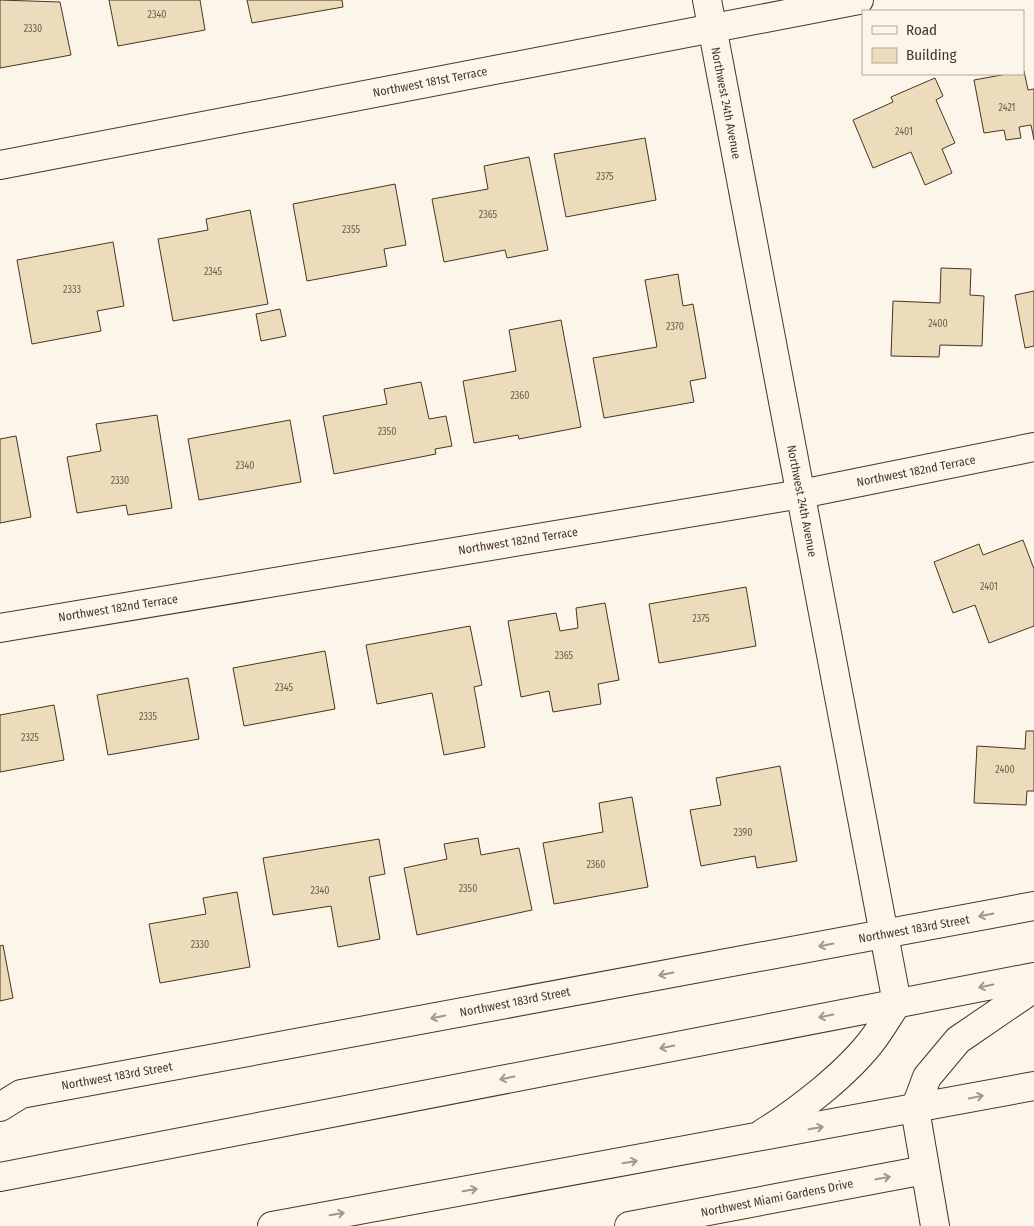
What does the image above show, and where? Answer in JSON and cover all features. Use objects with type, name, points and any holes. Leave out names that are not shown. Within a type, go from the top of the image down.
[{"type":"street","name":"Northwest 24th Avenue","points":[[707,0],[897,1003]]},
{"type":"street","name":"Northwest 181st Terrace","points":[[0,165],[859,0]]},
{"type":"street","name":"Northwest 182nd Terrace","points":[[0,628],[801,494],[1034,447]]},
{"type":"street","name":"Northwest 183rd Street","points":[[0,1107],[21,1094],[1034,906]]},
{"type":"street","points":[[0,1177],[1034,977]]},
{"type":"street","points":[[935,1226],[915,1109],[927,1077],[958,1040],[1034,988]]},
{"type":"street","points":[[751,1140],[784,1121],[836,1078],[874,1040],[897,1003]]},
{"type":"street","points":[[272,1226],[751,1140],[1034,1086]]},
{"type":"street","name":"Northwest Miami Gardens Drive","points":[[628,1226],[925,1170]]},
{"type":"building","points":[[0,0],[60,2],[71,55],[0,68]]},
{"type":"building","points":[[109,0],[200,0],[205,30],[118,46]]},
{"type":"building","points":[[247,0],[342,0],[343,7],[252,23]]},
{"type":"building","points":[[1024,71],[1028,90],[1034,89],[1034,140],[1031,125],[1019,127],[1021,138],[1006,140],[1004,130],[984,133],[974,80],[1002,75],[1024,75]]},
{"type":"building","points":[[935,78],[943,96],[936,100],[955,143],[942,149],[952,173],[925,185],[911,152],[873,168],[853,120],[893,102],[891,97]]},
{"type":"building","points":[[645,138],[656,200],[566,217],[554,154]]},
{"type":"building","points":[[529,157],[548,250],[507,258],[505,250],[444,262],[432,199],[488,189],[484,166]]},
{"type":"building","points":[[395,184],[406,245],[384,249],[387,266],[307,281],[293,204]]},
{"type":"building","points":[[250,210],[268,304],[173,321],[158,239],[208,230],[206,219]]},
{"type":"building","points":[[113,242],[124,306],[97,311],[101,331],[32,344],[17,260]]},
{"type":"building","points":[[941,268],[971,269],[970,295],[984,296],[982,346],[940,345],[939,357],[891,356],[893,301],[940,303]]},
{"type":"building","points":[[678,274],[683,306],[693,304],[706,378],[690,381],[694,402],[604,418],[593,358],[657,347],[645,280]]},
{"type":"building","points":[[1034,291],[1034,346],[1025,348],[1015,295]]},
{"type":"building","points":[[280,309],[286,336],[261,341],[256,314]]},
{"type":"building","points":[[561,320],[581,427],[519,439],[518,435],[474,443],[463,381],[516,371],[509,330]]},
{"type":"building","points":[[421,382],[429,419],[446,416],[452,446],[435,449],[436,454],[334,474],[323,416],[387,404],[384,389]]},
{"type":"building","points":[[157,415],[172,508],[128,515],[126,505],[77,513],[67,457],[101,451],[96,424]]},
{"type":"building","points":[[290,420],[301,482],[199,500],[188,439]]},
{"type":"building","points":[[16,436],[31,517],[0,523],[0,439]]},
{"type":"building","points":[[1023,540],[1034,569],[1034,626],[989,643],[975,605],[953,613],[934,562],[979,544],[983,555]]},
{"type":"building","points":[[746,587],[756,646],[659,663],[649,604]]},
{"type":"building","points":[[605,603],[619,680],[598,684],[601,704],[553,712],[549,691],[521,697],[508,621],[556,613],[560,631],[578,628],[576,608]]},
{"type":"building","points":[[470,626],[482,685],[474,687],[485,747],[444,755],[432,693],[377,704],[366,645]]},
{"type":"building","points":[[325,651],[335,709],[244,726],[233,668]]},
{"type":"building","points":[[188,678],[199,739],[108,755],[97,695]]},
{"type":"building","points":[[54,705],[64,760],[0,772],[0,715]]},
{"type":"building","points":[[1026,731],[1034,731],[1034,791],[1027,791],[1026,805],[974,803],[977,746],[1025,749]]},
{"type":"building","points":[[780,766],[797,861],[757,868],[755,856],[701,866],[690,810],[721,805],[716,778]]},
{"type":"building","points":[[632,797],[648,887],[554,904],[543,843],[603,832],[599,803]]},
{"type":"building","points":[[478,838],[481,855],[519,848],[532,910],[417,935],[404,868],[447,859],[444,844]]},
{"type":"building","points":[[379,839],[385,874],[369,877],[380,939],[338,947],[331,906],[273,915],[263,858]]},
{"type":"building","points":[[237,892],[250,967],[160,983],[149,924],[206,914],[203,898]]},
{"type":"building","points":[[3,945],[13,998],[0,1001],[0,946]]}]
